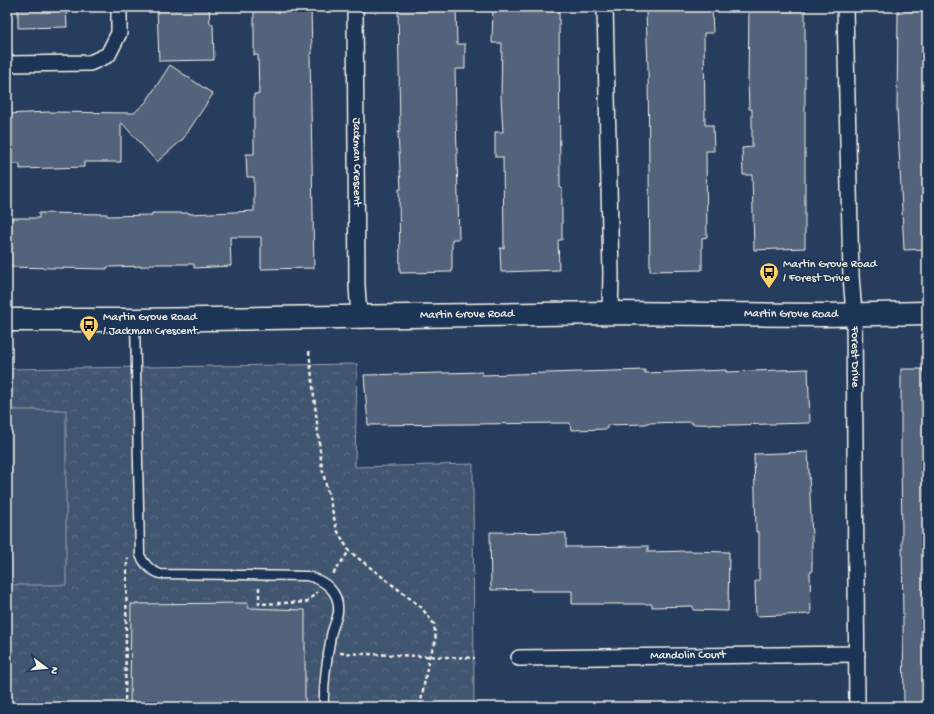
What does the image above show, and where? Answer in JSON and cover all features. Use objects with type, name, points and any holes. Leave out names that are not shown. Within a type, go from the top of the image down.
[{"type":"street","points":[[7,64],[90,63],[108,55],[119,33],[119,7]]},
{"type":"street","name":"Jackman Crescent","points":[[356,7],[357,278],[359,316]]},
{"type":"street","points":[[605,7],[611,274],[610,314]]},
{"type":"street","name":"Forest Drive","points":[[844,7],[851,276],[854,314],[857,707]]},
{"type":"street","name":"Martin Grove Road","points":[[7,320],[135,320],[610,314],[927,313]]},
{"type":"street","name":"Mandolin Court","points":[[519,658],[857,654]]},
{"type":"lane","points":[[135,320],[138,545],[140,555],[144,563],[152,570],[160,574],[308,576],[318,578],[327,584],[334,592],[338,612],[331,636],[324,686],[324,707]]},
{"type":"path","points":[[309,351],[322,468],[337,530],[349,551],[421,607],[434,624],[436,641],[430,657],[420,707]]},
{"type":"path","points":[[125,707],[126,561],[138,545]]},
{"type":"path","points":[[329,653],[475,658]]},
{"type":"green space","points":[[357,364],[355,467],[473,464],[474,707],[7,707],[7,369]]},
{"type":"green space","points":[[7,410],[66,410],[66,585],[7,585]]},
{"type":"building","points":[[18,7],[66,7],[67,27],[18,28]]},
{"type":"building","points":[[157,7],[209,7],[210,24],[213,24],[214,60],[159,61]]},
{"type":"building","points":[[254,7],[311,7],[312,54],[310,54],[314,268],[261,269],[261,237],[230,237],[231,266],[194,268],[194,264],[149,264],[149,266],[107,267],[107,269],[7,267],[7,218],[39,218],[39,213],[107,214],[107,216],[152,215],[152,213],[190,214],[254,211],[254,177],[247,177],[246,154],[254,154],[254,94],[259,94],[258,55],[254,55]]},
{"type":"building","points":[[398,7],[456,7],[457,44],[465,44],[465,69],[455,69],[459,239],[452,239],[452,272],[400,273],[399,189],[401,189],[398,132],[400,132]]},
{"type":"building","points":[[493,7],[559,7],[560,188],[562,188],[562,240],[558,240],[559,270],[501,272],[500,248],[504,248],[503,157],[495,157],[495,132],[503,132],[501,97],[502,43],[492,43]]},
{"type":"building","points":[[749,7],[805,7],[805,248],[754,250],[752,175],[743,175],[742,148],[752,147],[752,109],[749,109],[748,80]]},
{"type":"building","points":[[898,7],[927,7],[927,249],[904,250],[897,109]]},
{"type":"building","points":[[712,10],[713,33],[704,33],[705,125],[713,125],[714,151],[706,151],[707,237],[702,238],[702,270],[650,271],[646,11]]},
{"type":"building","points":[[170,65],[213,94],[183,139],[157,162],[121,122],[121,162],[84,162],[84,167],[20,169],[20,164],[7,164],[7,114],[48,112],[134,113],[146,102]]},
{"type":"building","points":[[808,369],[810,423],[733,425],[692,424],[692,422],[646,423],[607,425],[607,429],[571,430],[570,423],[368,425],[364,375],[482,372],[482,375],[645,370],[645,373],[726,370],[726,372]]},
{"type":"building","points":[[901,369],[927,369],[927,706],[904,706]]},
{"type":"building","points":[[808,452],[812,538],[812,572],[810,572],[811,614],[756,616],[755,581],[759,581],[759,532],[756,532],[754,454]]},
{"type":"building","points":[[490,532],[566,533],[566,547],[648,546],[648,552],[729,552],[728,611],[693,610],[693,606],[652,607],[652,604],[572,604],[572,591],[531,591],[531,589],[491,590]]},
{"type":"building","points":[[248,603],[248,608],[305,610],[305,706],[130,707],[131,604]]},
{"type":"place","name":"Martin Grove Road / Forest Drive","points":[[769,289]]},
{"type":"place","name":"Martin Grove Road / Jackman Crescent","points":[[89,342]]}]
